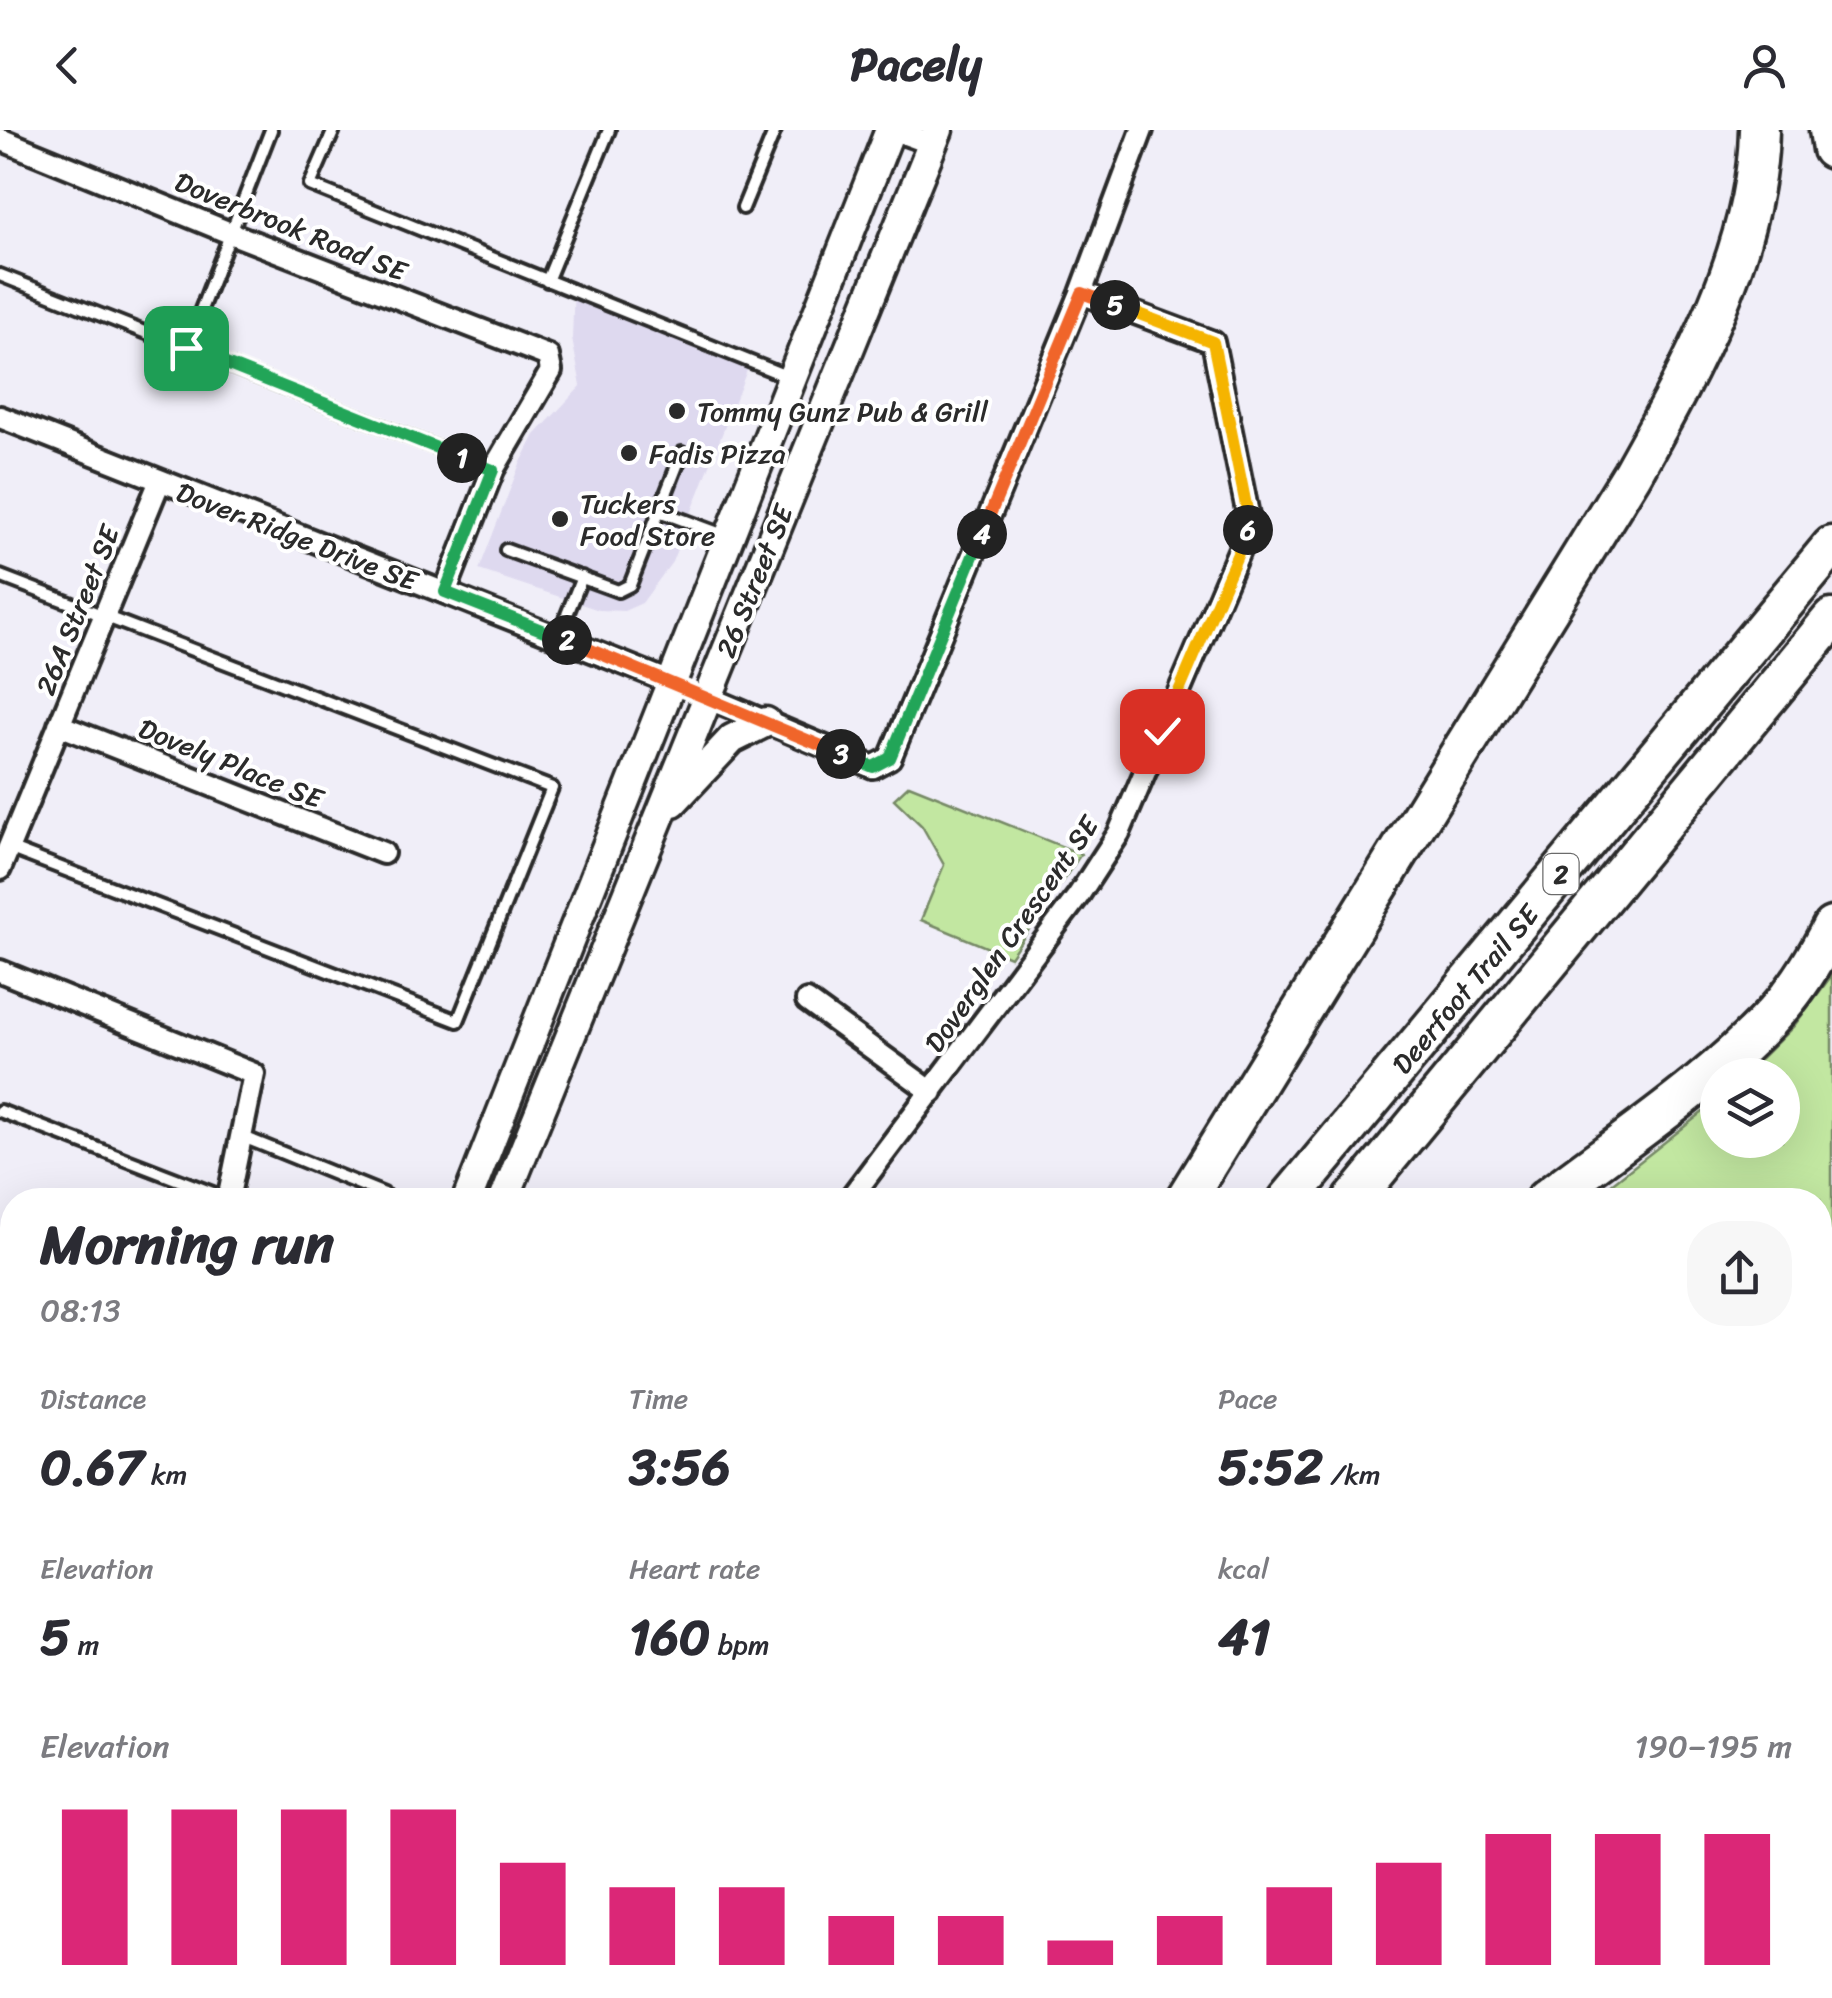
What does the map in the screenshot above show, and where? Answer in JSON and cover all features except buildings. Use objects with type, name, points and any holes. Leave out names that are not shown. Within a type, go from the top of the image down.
[{"type":"highway","points":[[1192,1188],[1632,474],[1682,384],[1711,326],[1736,256],[1751,192],[1759,130]]},
{"type":"highway","points":[[1829,130],[1832,149]]},
{"type":"highway","name":"Deerfoot Trail SE","points":[[1298,1188],[1832,546]]},
{"type":"highway","name":"Deerfoot Trail SE","points":[[1363,1188],[1832,619]]},
{"type":"highway","points":[[1560,1188],[1742,1046],[1784,1003],[1832,928]]},
{"type":"street","points":[[892,130],[936,137]]},
{"type":"street","name":"26 Street SE","points":[[472,1188],[892,130]]},
{"type":"street","points":[[707,697],[873,767],[890,758],[1082,293],[1142,130]]},
{"type":"street","name":"26 Street SE","points":[[509,1188],[936,137]]},
{"type":"street","name":"Doverbrook Road SE","points":[[0,139],[548,356],[552,371],[493,470]]},
{"type":"street","name":"Doverglen Crescent SE","points":[[858,1188],[1078,896],[1119,834],[1250,525],[1213,342],[1082,293]]},
{"type":"street","name":"Dover Ridge Drive SE","points":[[0,418],[707,697]]},
{"type":"street","points":[[445,592],[493,470]]},
{"type":"street","name":"26A Street SE","points":[[0,870],[159,483]]},
{"type":"street","points":[[658,818],[732,739],[766,722]]},
{"type":"street","name":"Dovely Place SE","points":[[59,725],[383,852]]},
{"type":"street","points":[[0,971],[254,1074],[230,1188]]},
{"type":"street","points":[[808,1002],[932,1092]]},
{"type":"lane","points":[[186,348],[271,130]]},
{"type":"lane","points":[[334,130],[310,185],[792,378]]},
{"type":"lane","points":[[547,281],[609,130]]},
{"type":"lane","points":[[744,208],[775,130]]},
{"type":"lane","points":[[0,274],[493,470]]},
{"type":"lane","points":[[506,550],[618,591],[630,584],[682,453]]},
{"type":"lane","points":[[659,511],[730,537]]},
{"type":"lane","points":[[0,576],[552,788],[458,1021],[8,848]]},
{"type":"lane","points":[[558,637],[582,577]]},
{"type":"lane","points":[[0,1111],[197,1188]]},
{"type":"lane","points":[[241,1136],[369,1188]]},
{"type":"shaded area","points":[[574,284],[753,355],[672,562],[642,603],[624,611],[599,610],[479,570],[535,435],[581,386],[572,339]]},
{"type":"green space","points":[[909,785],[1081,854],[1010,957],[921,920],[944,865],[922,826],[894,799]]},
{"type":"green space","points":[[1832,975],[1832,1188],[1606,1188],[1700,1114],[1700,1158],[1800,1158],[1800,1058],[1761,1058],[1794,1026]]},
{"type":"place","name":"Tommy Gunz Pub & Grill","points":[[677,411]]},
{"type":"place","name":"Fadis Pizza","points":[[629,453]]},
{"type":"place","name":"Tuckers Food Store","points":[[560,519]]},
{"type":"route","points":[[186,348],[493,470],[445,592],[873,767],[890,758],[1082,293],[1213,342],[1250,525],[1162,731]]}]
